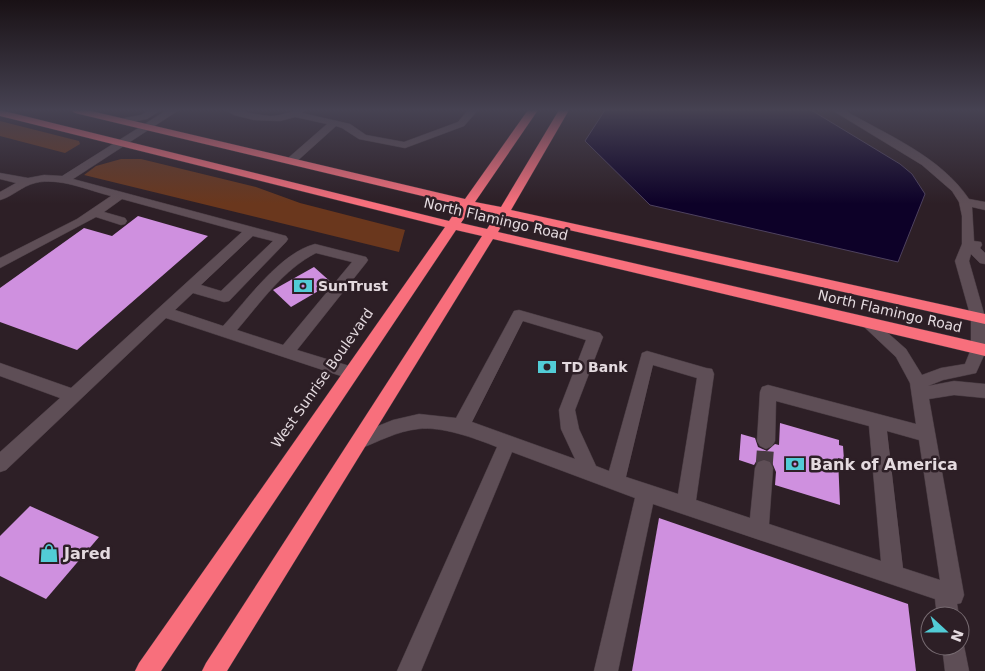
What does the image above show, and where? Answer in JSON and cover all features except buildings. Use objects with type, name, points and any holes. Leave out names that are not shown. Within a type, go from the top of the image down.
[{"type":"highway","name":"North Flamingo Road","points":[[205,141],[468,204],[982,318]]},
{"type":"highway","name":"West Sunrise Boulevard","points":[[152,665],[350,373],[511,141]]},
{"type":"highway","points":[[214,671],[504,212],[546,141]]},
{"type":"highway","name":"North Flamingo Road","points":[[117,142],[453,226],[982,350]]},
{"type":"lane","points":[[291,162],[314,141]]},
{"type":"lane","points":[[386,141],[405,145],[415,141]]},
{"type":"lane","points":[[890,141],[944,176],[966,202],[968,244],[962,261],[982,318],[982,350],[970,369],[941,374],[919,389]]},
{"type":"lane","points":[[48,178],[117,142]]},
{"type":"lane","points":[[64,180],[117,142]]},
{"type":"lane","points":[[0,176],[27,181],[48,178],[64,180],[282,239],[224,297],[191,287]]},
{"type":"lane","points":[[0,197],[27,181]]},
{"type":"lane","points":[[0,264],[94,213],[119,196]]},
{"type":"lane","points":[[966,202],[985,206]]},
{"type":"lane","points":[[94,213],[121,221]]},
{"type":"lane","points":[[0,464],[251,231]]},
{"type":"lane","points":[[968,244],[985,247]]},
{"type":"lane","points":[[968,244],[985,260]]},
{"type":"lane","points":[[226,333],[294,260],[308,250],[315,248],[361,260],[286,352]]},
{"type":"lane","points":[[163,312],[350,373]]},
{"type":"lane","points":[[461,426],[519,315],[595,337],[567,410],[570,429],[590,473]]},
{"type":"lane","points":[[359,441],[393,427],[419,421],[461,426],[685,507],[953,595],[919,389],[901,352],[867,323]]},
{"type":"lane","points":[[615,482],[647,357],[706,374],[685,507]]},
{"type":"lane","points":[[0,369],[73,396]]},
{"type":"lane","points":[[919,389],[954,388],[985,391]]},
{"type":"lane","points":[[766,441],[768,392],[926,434]]},
{"type":"lane","points":[[877,420],[892,575]]},
{"type":"lane","points":[[409,671],[507,443]]},
{"type":"lane","points":[[759,531],[764,468]]},
{"type":"lane","points":[[606,671],[646,493]]},
{"type":"lane","points":[[944,592],[946,606]]},
{"type":"lane","points":[[954,656],[956,671]]},
{"type":"shaded area","points":[[20,141],[79,141],[80,144],[65,153]]},
{"type":"shaded area","points":[[585,141],[863,141],[900,164],[912,174],[925,194],[898,262],[650,205]]},
{"type":"shaded area","points":[[121,159],[141,159],[256,187],[300,203],[405,230],[399,252],[84,175],[96,166]]},
{"type":"tunnel","points":[[764,468],[766,441]]},
{"type":"place","name":"SunTrust","points":[[303,286]]},
{"type":"place","name":"TD Bank","points":[[547,367]]},
{"type":"place","name":"Bank of America","points":[[795,464]]},
{"type":"place","name":"Jared","points":[[49,553]]}]
